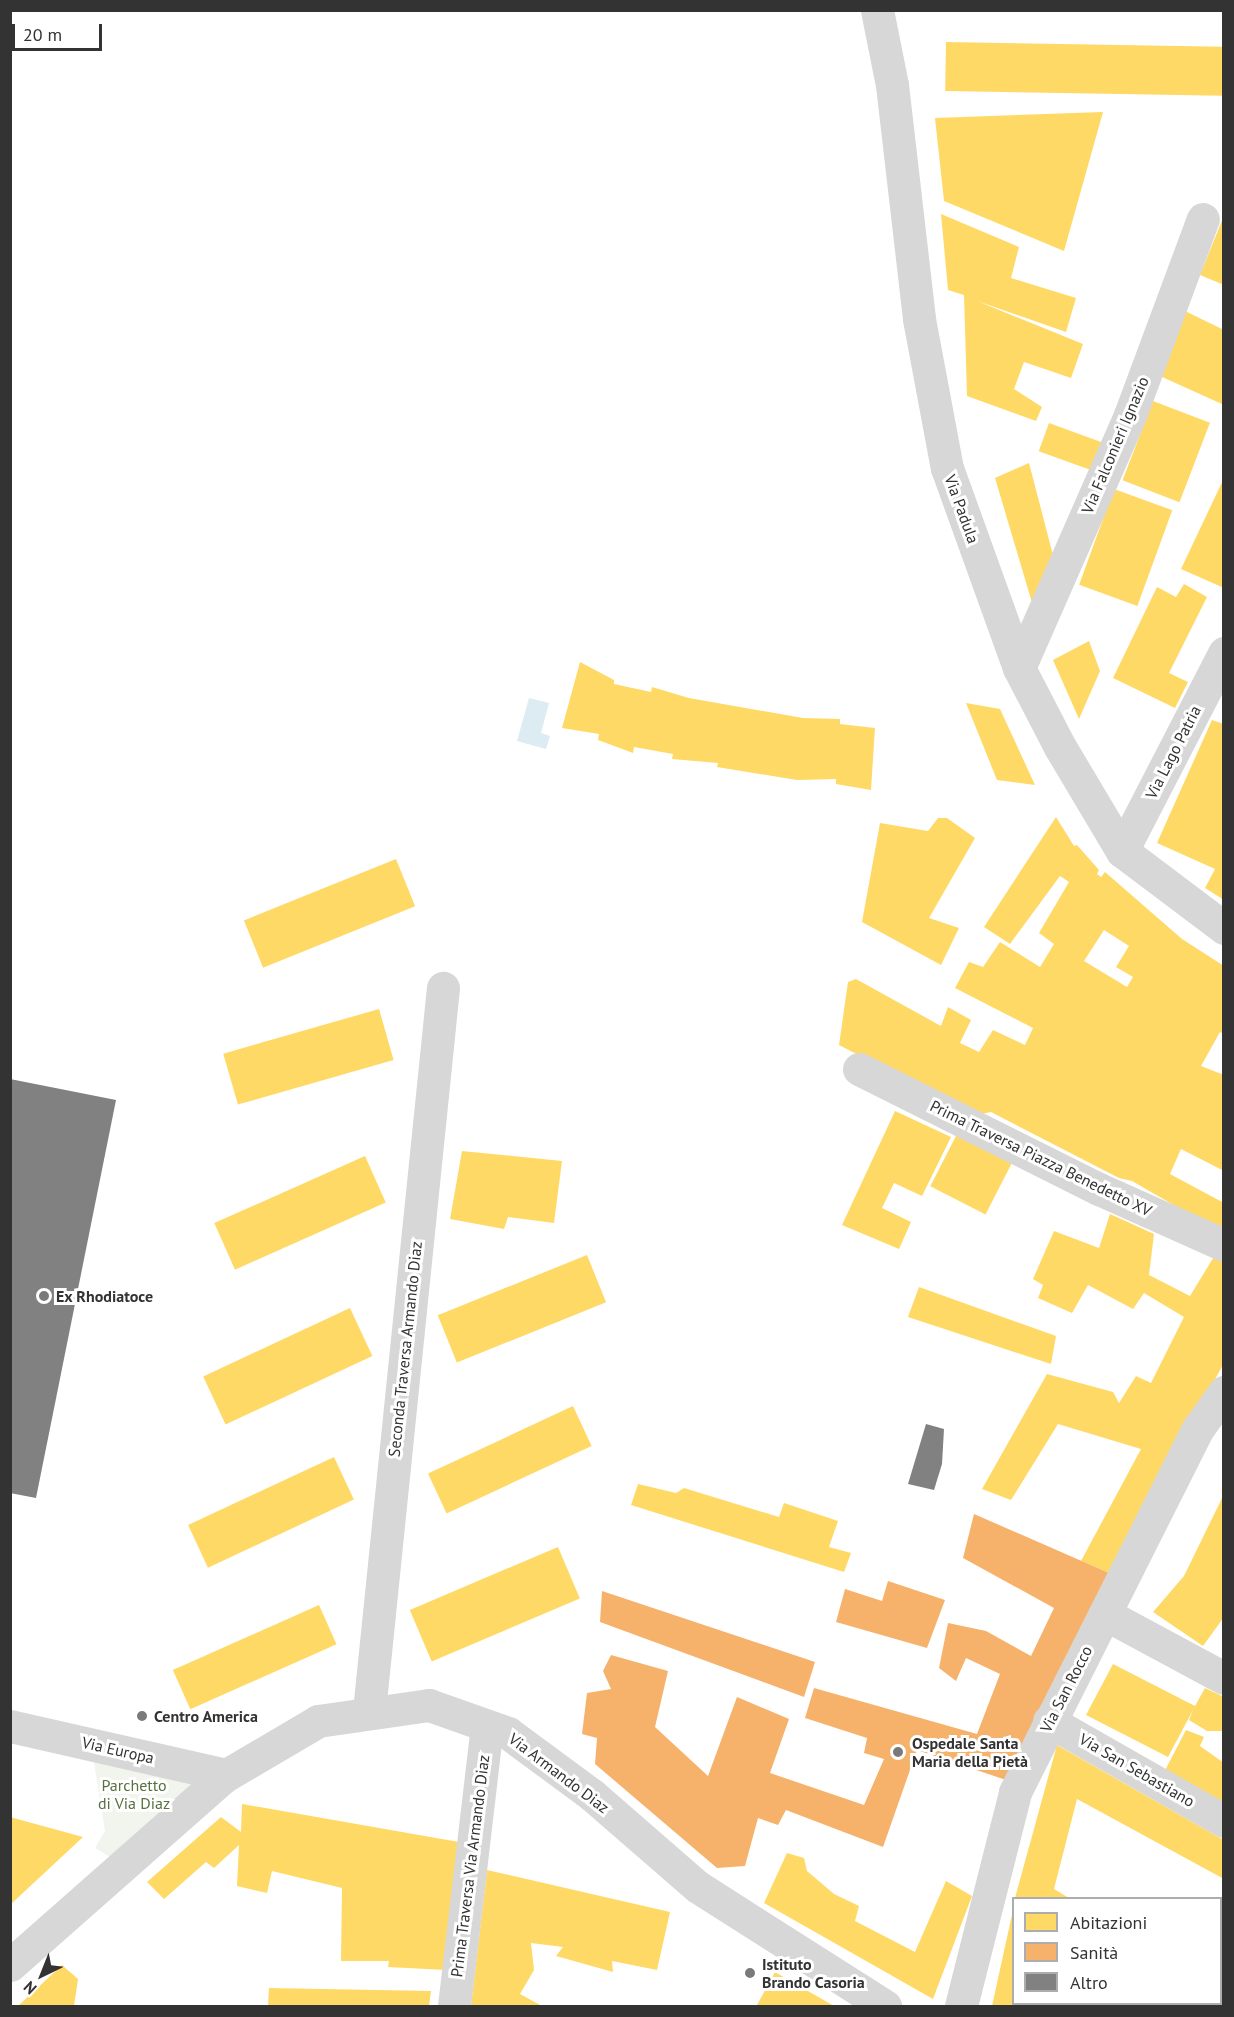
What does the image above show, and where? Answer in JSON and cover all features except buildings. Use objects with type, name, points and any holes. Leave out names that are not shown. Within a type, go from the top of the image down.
[{"type":"street","name":"Via Padula","points":[[877,10],[892,85],[919,319],[947,468],[1019,668],[1060,747],[1122,851],[1224,928]]},
{"type":"street","name":"Via Falconieri Ignazio","points":[[1019,668],[1130,415],[1203,219]]},
{"type":"street","name":"Via Lago Patria","points":[[1122,851],[1224,653]]},
{"type":"street","name":"Seconda Traversa Armando Diaz","points":[[369,1711],[443,988]]},
{"type":"street","name":"Prima Traversa Piazza Benedetto XV","points":[[859,1069],[1099,1189],[1224,1245]]},
{"type":"street","name":"Via San Rocco","points":[[962,2007],[1015,1792],[1197,1430],[1224,1392]]},
{"type":"street","points":[[1105,1614],[1224,1678]]},
{"type":"street","name":"Via Armando Diaz","points":[[10,1965],[224,1776],[318,1721],[369,1711],[429,1705],[508,1733],[592,1795],[698,1887],[885,2007]]},
{"type":"street","name":"Via San Sebastiano","points":[[1049,1721],[1224,1821]]},
{"type":"street","name":"Via Europa","points":[[10,1726],[224,1776]]},
{"type":"street","name":"Prima Traversa Via Armando Diaz","points":[[454,2007],[487,1726]]},
{"type":"green space","name":"Parchetto di Via Diaz","points":[[93,1756],[193,1783],[115,1860],[95,1848],[105,1831]]},
{"type":"shaded area","points":[[529,698],[549,703],[541,733],[550,736],[546,749],[517,741]]},
{"type":"place","name":"Ex Rhodiatoce","points":[[44,1296]]},
{"type":"place","name":"Centro America","points":[[142,1716]]},
{"type":"place","name":"Ospedale Santa Maria della Pietà","points":[[898,1752]]},
{"type":"place","name":"Istituto Brando Casoria","points":[[750,1973]]}]
